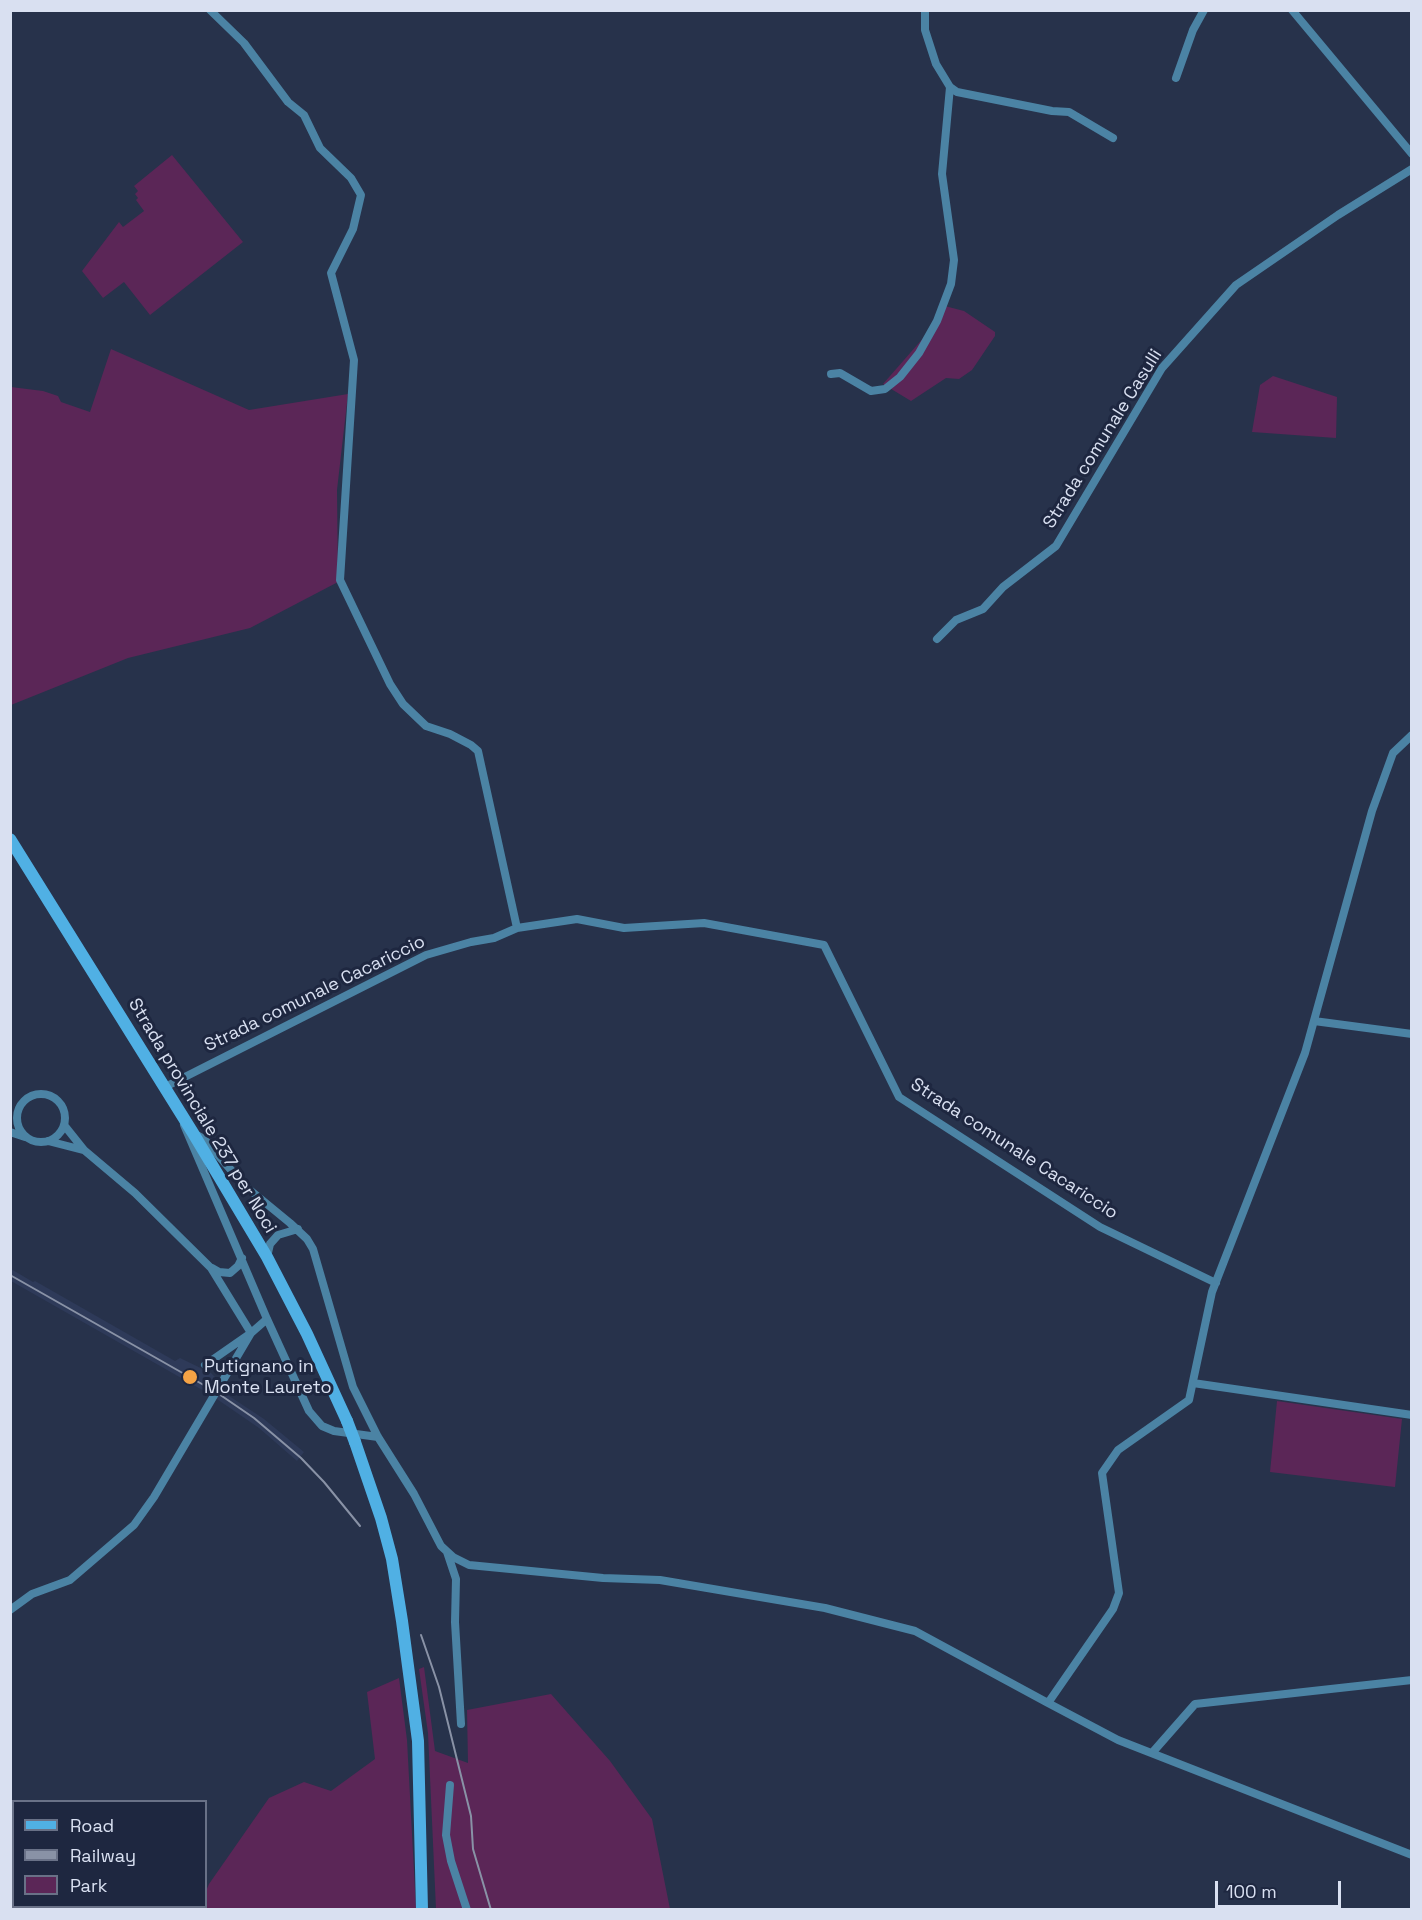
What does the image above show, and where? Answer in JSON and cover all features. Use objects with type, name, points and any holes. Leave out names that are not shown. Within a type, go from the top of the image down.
[{"type":"main road","name":"Strada provinciale 237 per Noci","points":[[10,839],[180,1111],[267,1257],[307,1334],[347,1420],[381,1518],[392,1559],[402,1621],[418,1741],[422,1910]]},
{"type":"street","points":[[210,10],[244,43],[288,102],[304,115],[320,148],[351,178],[361,195],[353,230],[331,273],[354,360],[340,580],[390,684],[403,704],[426,726],[450,734],[478,751],[517,928]]},
{"type":"street","points":[[926,10],[924,30],[936,64],[950,87],[957,92],[1052,111],[1069,112],[1113,138]]},
{"type":"street","points":[[1176,78],[1192,30],[1204,10]]},
{"type":"street","points":[[1292,10],[1412,154]]},
{"type":"street","points":[[831,374],[840,373],[871,392],[885,389],[900,377],[919,353],[937,321],[951,284],[954,260],[942,174],[950,87]]},
{"type":"street","name":"Strada comunale Casulli","points":[[938,639],[957,620],[983,609],[1003,587],[1056,546],[1162,368],[1236,285],[1338,215],[1412,170]]},
{"type":"street","points":[[1048,1703],[1113,1609],[1119,1593],[1102,1473],[1118,1450],[1189,1400],[1216,1282],[1305,1053],[1372,811],[1393,753],[1412,735]]},
{"type":"street","name":"Strada comunale Cacariccio","points":[[165,1087],[426,955],[494,938],[517,928],[577,919],[624,928],[704,923],[824,945],[899,1097],[1100,1227],[1216,1282]]},
{"type":"street","points":[[1314,1021],[1412,1034]]},
{"type":"street","points":[[25,1137],[17,1123],[15,1109],[30,1096],[46,1095],[53,1097],[63,1109],[64,1125],[60,1132],[48,1141]]},
{"type":"street","points":[[180,1111],[187,1137],[309,1411],[322,1426],[334,1431],[378,1437]]},
{"type":"street","points":[[64,1125],[84,1150],[135,1193],[211,1268],[252,1333]]},
{"type":"street","points":[[10,1132],[32,1141],[48,1141],[84,1150]]},
{"type":"street","points":[[193,1133],[204,1139],[245,1186],[298,1229],[313,1250],[352,1387],[378,1437],[414,1494],[441,1546],[453,1557],[469,1564],[603,1578],[660,1580],[836,1611],[915,1631],[1118,1740],[1412,1855]]},
{"type":"street","points":[[267,1257],[270,1244],[278,1234],[298,1229]]},
{"type":"street","points":[[211,1268],[219,1272],[230,1273],[238,1266],[242,1258]]},
{"type":"street","points":[[205,1365],[252,1333],[267,1319]]},
{"type":"street","points":[[10,1610],[32,1594],[70,1580],[134,1525],[165,1479],[252,1333]]},
{"type":"street","points":[[1193,1383],[1412,1416]]},
{"type":"street","points":[[447,1552],[456,1579],[455,1622],[460,1724]]},
{"type":"street","points":[[1152,1753],[1194,1704],[1412,1680]]},
{"type":"street","points":[[450,1785],[446,1835],[451,1861],[467,1910]]},
{"type":"shaded area","points":[[11,1269],[175,1361],[180,1358],[211,1373],[217,1379],[214,1386],[264,1419],[304,1452],[297,1461],[259,1428],[211,1395],[11,1281]]},
{"type":"green space","points":[[172,155],[243,242],[150,315],[124,282],[103,298],[82,271],[119,222],[123,227],[144,211],[136,200],[138,198],[135,194],[138,191],[134,186]]},
{"type":"green space","points":[[941,305],[964,311],[995,332],[995,336],[972,370],[959,379],[946,378],[911,401],[883,384],[925,336]]},
{"type":"green space","points":[[111,349],[249,410],[348,394],[337,490],[338,582],[250,628],[128,658],[11,705],[11,387],[43,391],[58,396],[61,402],[90,412]]},
{"type":"green space","points":[[1273,376],[1337,397],[1336,438],[1252,432],[1260,385]]},
{"type":"green space","points":[[1277,1401],[1402,1419],[1395,1487],[1270,1472]]},
{"type":"green space","points":[[424,1667],[435,1751],[468,1763],[467,1710],[551,1694],[610,1761],[652,1819],[670,1909],[436,1909],[428,1733],[419,1669]]},
{"type":"green space","points":[[399,1678],[407,1740],[416,1909],[196,1909],[207,1908],[209,1884],[269,1798],[304,1782],[331,1791],[375,1759],[367,1692]]},
{"type":"railway","points":[[10,1275],[216,1392],[254,1418],[301,1458],[360,1526]]},
{"type":"railway","points":[[421,1635],[439,1687],[471,1816],[473,1849],[491,1910]]},
{"type":"place","name":"Putignano in Monte Laureto","points":[[190,1377]]}]
